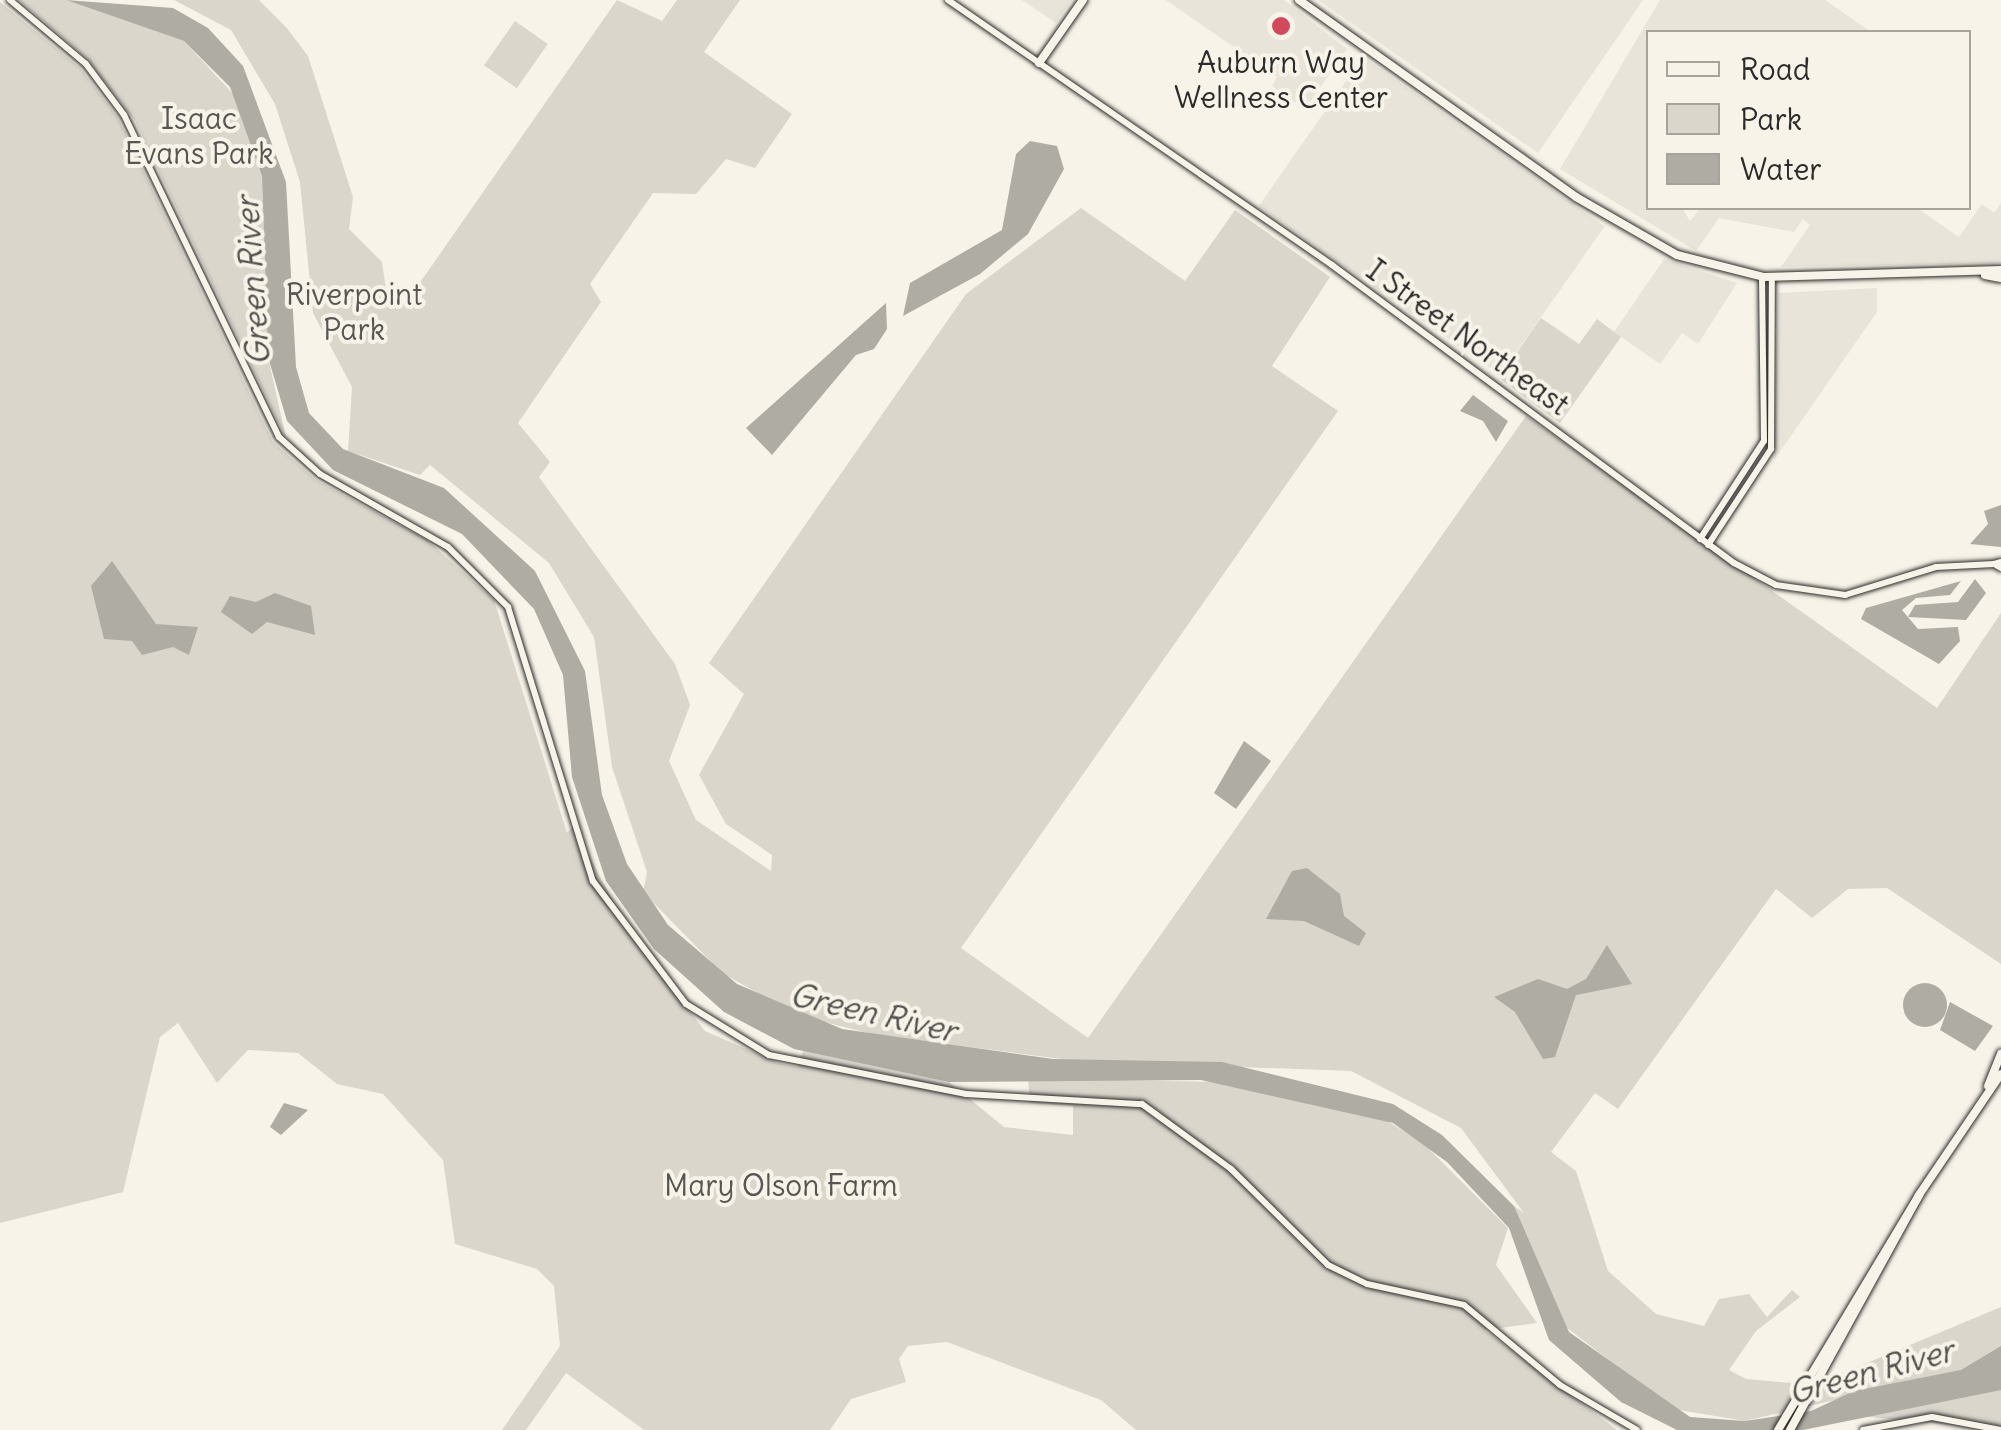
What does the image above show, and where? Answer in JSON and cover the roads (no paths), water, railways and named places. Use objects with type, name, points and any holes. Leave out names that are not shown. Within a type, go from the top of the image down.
[{"type":"main road","points":[[1039,63],[1083,0]]},
{"type":"main road","points":[[1299,0],[1639,238],[1767,277],[2001,274]]},
{"type":"main road","points":[[1778,1430],[1988,1086],[2001,1054]]},
{"type":"main road","points":[[1988,1086],[2000,1074]]},
{"type":"main road","points":[[1790,1430],[1820,1358]]},
{"type":"street","points":[[10,0],[86,64],[124,115],[279,437],[320,474],[448,546],[500,595],[593,881],[659,973],[740,1044],[966,1094],[1142,1104],[1231,1169],[1328,1265],[1368,1284],[1464,1306],[1560,1385],[1637,1430]]},
{"type":"street","name":"I Street Northeast","points":[[948,0],[1708,545],[1776,585],[1816,594],[1999,564]]},
{"type":"street","points":[[1700,539],[1764,441],[1767,277]]},
{"type":"street","points":[[1708,545],[1774,436],[1767,277]]},
{"type":"street","points":[[1864,1430],[1932,1416],[1998,1428]]},
{"type":"water","points":[[66,0],[173,8],[208,28],[243,66],[286,182],[296,367],[309,413],[343,449],[444,488],[535,571],[585,671],[602,795],[627,864],[668,925],[737,984],[842,1029],[1053,1059],[1222,1062],[1393,1104],[1442,1135],[1514,1206],[1569,1332],[1690,1417],[1745,1421],[1811,1411],[1854,1391],[1961,1370],[2001,1346],[2001,1390],[1803,1430],[1677,1430],[1621,1402],[1549,1340],[1509,1228],[1447,1162],[1393,1123],[1201,1080],[949,1082],[794,1049],[724,1012],[654,949],[606,881],[572,777],[563,675],[534,609],[462,534],[333,470],[287,421],[268,357],[262,176],[230,87],[184,41]]},
{"type":"water","points":[[1030,141],[1057,146],[1064,169],[1028,234],[980,274],[903,316],[910,283],[1002,230],[1016,154]]},
{"type":"water","points":[[886,303],[887,329],[874,349],[856,355],[772,455],[746,428]]},
{"type":"water","points":[[1473,395],[1508,421],[1496,442],[1483,421],[1460,411]]},
{"type":"water","points":[[2001,505],[2001,547],[1970,544],[1988,524],[1984,511]]},
{"type":"water","points":[[112,561],[156,624],[198,627],[189,655],[173,647],[142,655],[132,641],[104,639],[91,586]]},
{"type":"water","points":[[1975,579],[1986,593],[1966,620],[1908,617],[1915,605],[1958,602]]},
{"type":"water","points":[[1961,581],[1950,595],[1916,598],[1902,610],[1918,629],[1958,627],[1960,641],[1939,664],[1861,619],[1866,608]]},
{"type":"water","points":[[275,593],[311,606],[315,635],[267,622],[252,634],[221,612],[230,596],[256,602]]},
{"type":"water","points":[[1244,741],[1271,761],[1236,809],[1214,793]]},
{"type":"water","points":[[1307,868],[1340,894],[1344,916],[1366,933],[1359,946],[1304,921],[1266,919],[1292,871]]},
{"type":"water","points":[[1607,945],[1632,984],[1576,995],[1555,1057],[1543,1059],[1515,1012],[1494,997],[1538,979],[1567,989],[1586,979]]},
{"type":"water","points":[[1925,983],[1941,989],[1947,1005],[1941,1021],[1925,1027],[1909,1021],[1903,1005],[1909,989]]},
{"type":"water","points":[[1950,1002],[1993,1026],[1975,1051],[1940,1030]]},
{"type":"water","points":[[284,1103],[308,1110],[281,1135],[270,1127]]},
{"type":"place","name":"Auburn Way Wellness Center","points":[[1281,26]]},
{"type":"park label","name":"Isaac Evans Park","points":[[199,135]]},
{"type":"park label","name":"Riverpoint Park","points":[[354,311]]},
{"type":"park label","name":"Mary Olson Farm","points":[[781,1185]]},
{"type":"water label","name":"Green River","points":[[253,281]]},
{"type":"water label","name":"Green River","points":[[873,1013]]},
{"type":"water label","name":"Green River","points":[[1871,1372]]}]
